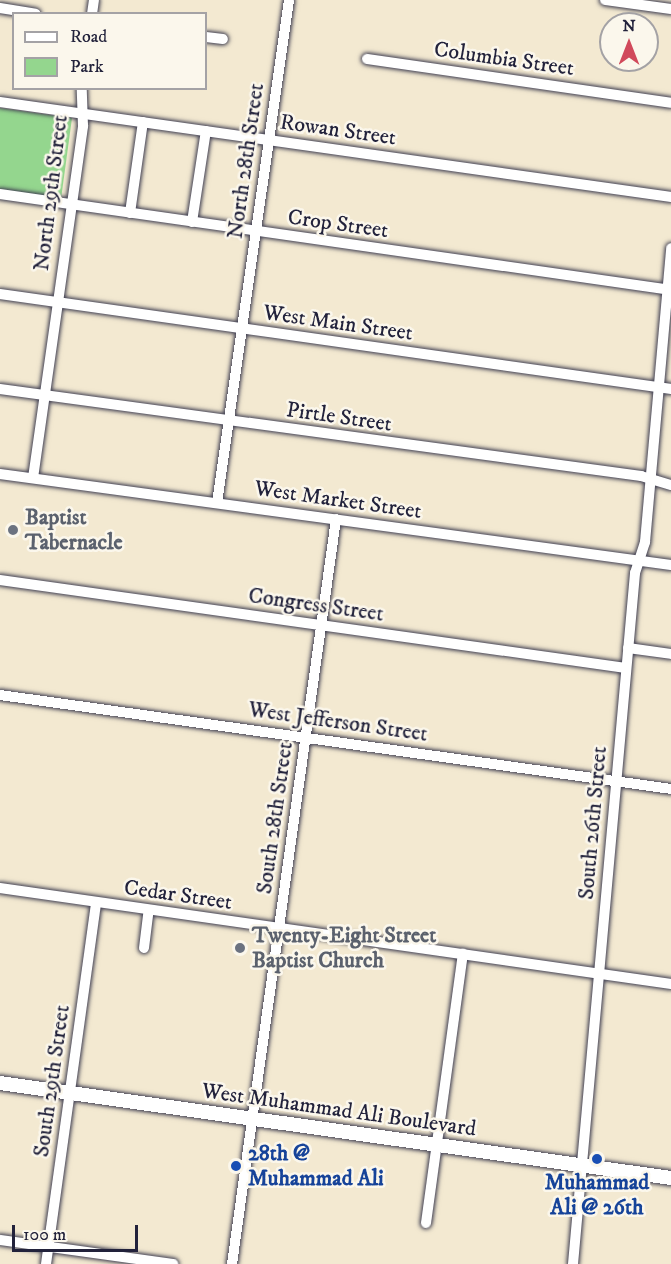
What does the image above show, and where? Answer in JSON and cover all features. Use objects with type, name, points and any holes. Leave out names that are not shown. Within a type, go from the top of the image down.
[{"type":"main road","name":"West Muhammad Ali Boulevard","points":[[0,1083],[671,1178]]},
{"type":"street","name":"North 28th Street","points":[[241,329],[289,0]]},
{"type":"street","points":[[605,0],[671,9]]},
{"type":"street","points":[[0,8],[24,12]]},
{"type":"street","points":[[207,37],[223,39]]},
{"type":"street","name":"Columbia Street","points":[[367,59],[671,103]]},
{"type":"street","name":"North 29th Street","points":[[58,303],[72,205],[82,114],[82,90]]},
{"type":"street","name":"Rowan Street","points":[[0,102],[671,197]]},
{"type":"street","points":[[129,213],[143,122]]},
{"type":"street","points":[[192,222],[206,131]]},
{"type":"street","name":"Crop Street","points":[[0,194],[669,290]]},
{"type":"street","name":"South 26th Street","points":[[573,1264],[635,573],[645,542],[671,248]]},
{"type":"street","name":"West Main Street","points":[[0,294],[671,389]]},
{"type":"street","points":[[33,478],[58,303]]},
{"type":"street","points":[[217,503],[241,329]]},
{"type":"street","name":"Pirtle Street","points":[[0,389],[641,477],[651,482],[671,485]]},
{"type":"street","name":"West Market Street","points":[[0,474],[671,565]]},
{"type":"street","name":"South 28th Street","points":[[232,1264],[336,519]]},
{"type":"street","name":"Congress Street","points":[[0,580],[626,668]]},
{"type":"street","points":[[628,648],[671,654]]},
{"type":"street","name":"West Jefferson Street","points":[[0,695],[671,789]]},
{"type":"street","name":"Cedar Street","points":[[0,888],[671,984]]},
{"type":"street","name":"South 29th Street","points":[[46,1264],[96,903]]},
{"type":"street","points":[[144,948],[149,910]]},
{"type":"street","points":[[426,1222],[463,954]]},
{"type":"street","points":[[0,1240],[173,1264]]},
{"type":"green space","points":[[0,108],[72,118],[61,199],[0,190]]},
{"type":"place","name":"Baptist Tabernacle","points":[[13,530]]},
{"type":"place","name":"Twenty-Eight Street Baptist Church","points":[[240,948]]},
{"type":"place","name":"Muhammad Ali @ 26th","points":[[597,1159]]},
{"type":"place","name":"28th @ Muhammad Ali","points":[[236,1166]]}]
